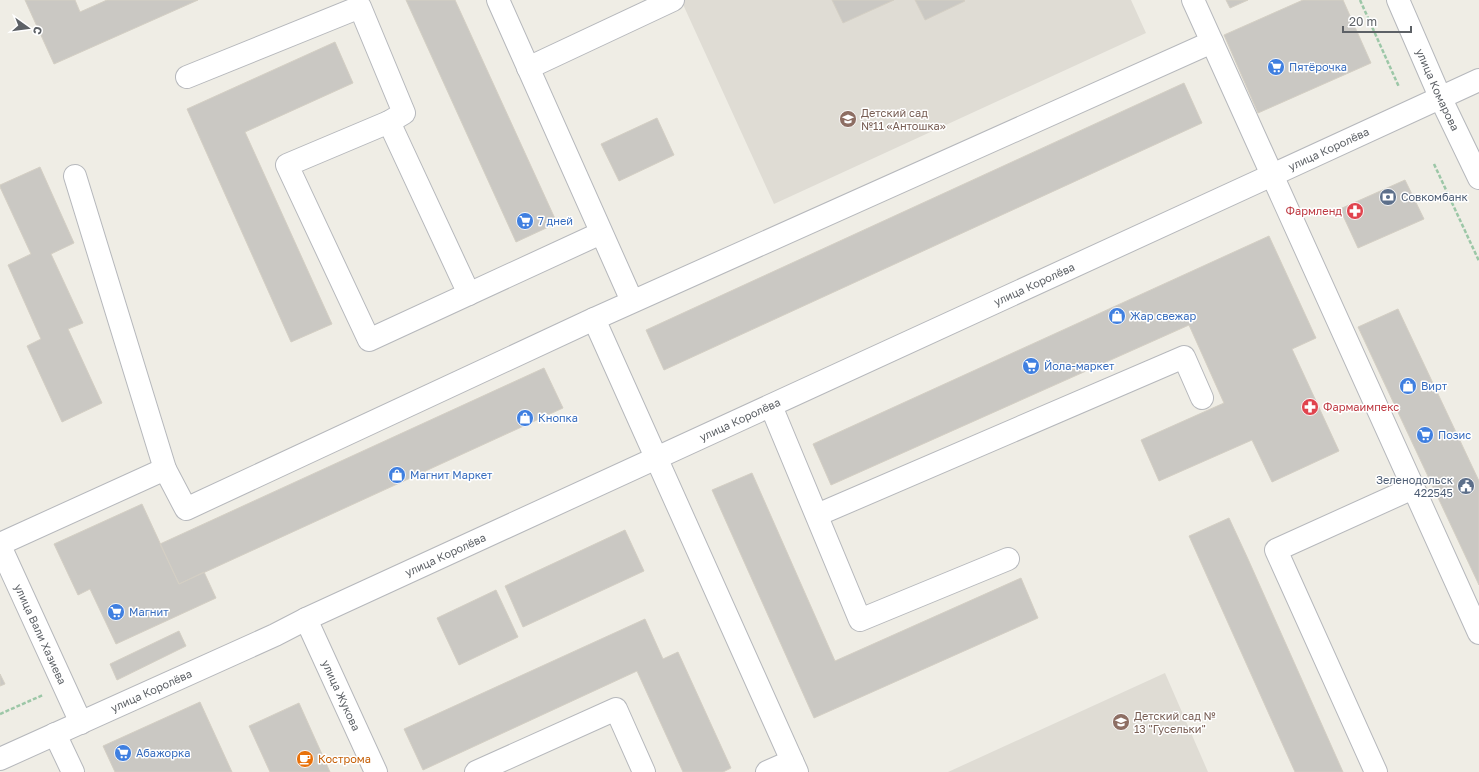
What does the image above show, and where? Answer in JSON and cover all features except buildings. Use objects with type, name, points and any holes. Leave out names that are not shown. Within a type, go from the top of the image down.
[{"type":"street","points":[[498,0],[632,302]]},
{"type":"street","points":[[528,68],[673,0]]},
{"type":"street","points":[[1193,0],[1479,633]]},
{"type":"street","name":"улица Комарова","points":[[1398,0],[1440,97],[1479,178]]},
{"type":"street","points":[[187,77],[360,7],[404,113],[389,122],[287,165],[369,340],[602,233]]},
{"type":"street","points":[[75,176],[165,469],[186,509],[594,319],[1212,42]]},
{"type":"street","name":"улица Королёва","points":[[0,759],[275,635],[306,619],[1479,80]]},
{"type":"street","points":[[389,122],[469,294]]},
{"type":"street","points":[[594,319],[794,766],[767,772]]},
{"type":"street","points":[[817,515],[1184,357],[1202,398]]},
{"type":"street","points":[[771,406],[860,620],[1008,559]]},
{"type":"street","points":[[0,545],[165,469]]},
{"type":"street","points":[[1376,772],[1276,550],[1413,488]]},
{"type":"street","name":"улица Вали Хазиева","points":[[0,545],[7,581],[64,686],[81,723]]},
{"type":"street","name":"улица Жукова","points":[[306,619],[376,772]]},
{"type":"street","points":[[490,769],[616,709],[644,772]]},
{"type":"street","points":[[55,734],[73,772]]},
{"type":"path","points":[[1360,0],[1399,87]]},
{"type":"path","points":[[1434,164],[1479,261]]},
{"type":"path","points":[[0,714],[64,686]]},
{"type":"shaded area","name":"Детский сад №11 «Антошка»","points":[[681,0],[1131,0],[1146,33],[774,204]]},
{"type":"shaded area","name":"Детский сад № 13 \"Гусельки\"","points":[[1165,673],[1208,772],[948,772]]},
{"type":"place","name":"Пятёрочка","points":[[1276,67]]},
{"type":"place","name":"Детский сад №11 «Антошка»","points":[[848,119]]},
{"type":"place","name":"Совкомбанк","points":[[1388,197]]},
{"type":"place","name":"Фармленд","points":[[1355,211]]},
{"type":"place","name":"7 дней","points":[[525,221]]},
{"type":"place","name":"Жар свежар","points":[[1117,316]]},
{"type":"place","name":"Йола-маркет","points":[[1031,366]]},
{"type":"place","name":"Вирт","points":[[1408,386]]},
{"type":"place","name":"Фармаимпекс","points":[[1310,407]]},
{"type":"place","name":"Кнопка","points":[[525,418]]},
{"type":"place","name":"Позис","points":[[1425,435]]},
{"type":"place","name":"Магнит Маркет","points":[[397,475]]},
{"type":"place","name":"Зеленодольск 422545","points":[[1466,486]]},
{"type":"place","name":"Магнит","points":[[116,612]]},
{"type":"place","name":"Детский сад № 13 \"Гусельки\"","points":[[1121,722]]},
{"type":"place","name":"Абажорка","points":[[123,753]]},
{"type":"place","name":"Кострома","points":[[305,759]]}]
